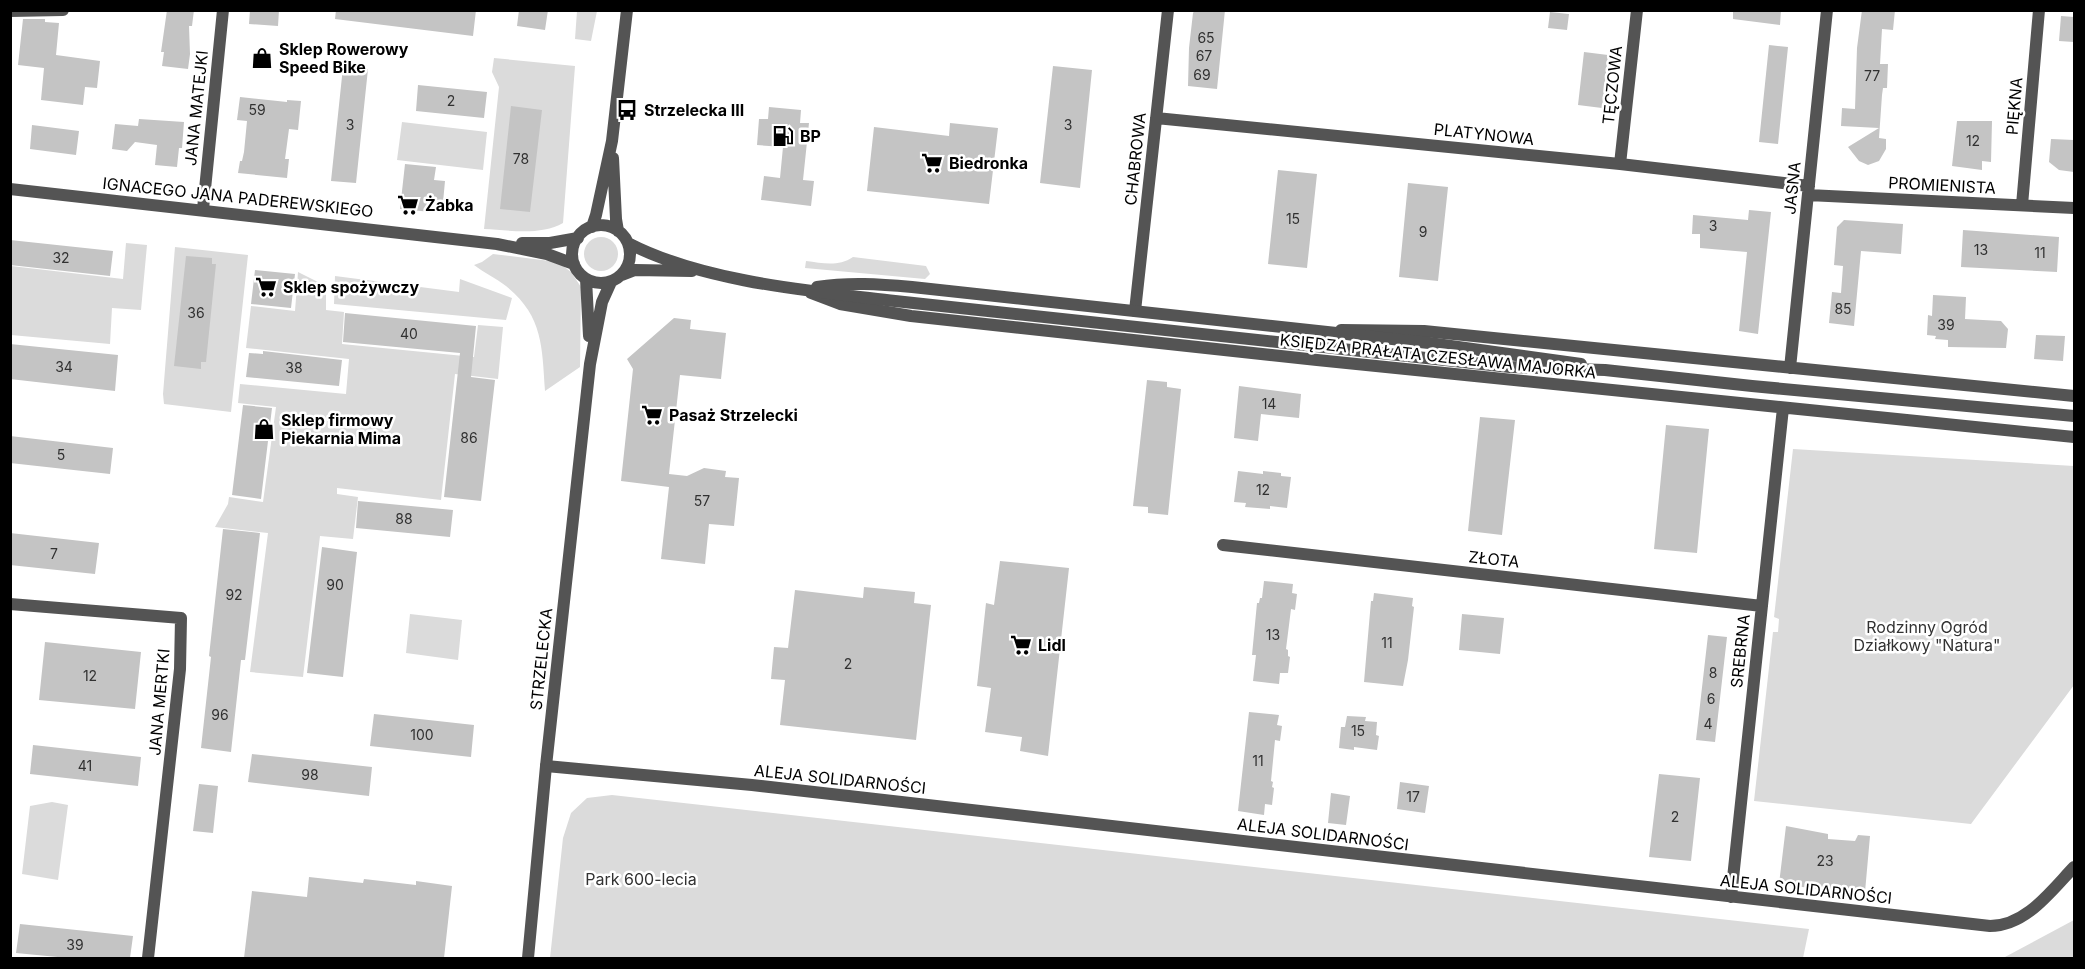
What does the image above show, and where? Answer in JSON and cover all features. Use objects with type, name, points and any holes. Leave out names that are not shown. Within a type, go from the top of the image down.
[{"type":"street","points":[[10,11],[63,10]]},
{"type":"street","name":"JANA MATEJKI","points":[[203,209],[223,10]]},
{"type":"street","points":[[592,227],[606,226],[618,231],[628,243],[630,256],[626,269],[616,278],[598,283],[586,279],[574,264],[574,246],[578,238],[592,227],[596,215],[612,141],[627,10]]},
{"type":"street","name":"CHABROWA","points":[[1135,312],[1168,10]]},
{"type":"street","name":"TĘCZOWA","points":[[1620,164],[1637,10]]},
{"type":"street","name":"JASNA","points":[[1790,369],[1827,10]]},
{"type":"street","name":"PIĘKNA","points":[[2022,205],[2039,10]]},
{"type":"street","name":"PLATYNOWA","points":[[1156,118],[1620,164],[1808,191]]},
{"type":"street","points":[[612,141],[618,231]]},
{"type":"street","name":"IGNACEGO JANA PADEREWSKIEGO","points":[[10,189],[497,244],[547,254],[574,264]]},
{"type":"street","name":"PROMIENISTA","points":[[1808,191],[2074,208]]},
{"type":"street","name":"IGNACEGO JANA PADEREWSKIEGO","points":[[497,244],[550,243],[578,238]]},
{"type":"street","name":"KSIĘDZA PRAŁATA CZESŁAWA MAJORKA","points":[[628,243],[653,256],[708,272],[802,290],[1510,367],[1605,370],[2074,416]]},
{"type":"street","name":"KSIĘDZA PRAŁATA CZESŁAWA MAJORKA","points":[[616,278],[635,270],[708,272]]},
{"type":"street","name":"STRZELECKA","points":[[528,958],[546,766],[590,364],[602,302],[616,278]]},
{"type":"street","name":"STRZELECKA","points":[[586,279],[590,364]]},
{"type":"street","name":"KSIĘDZA PRAŁATA CZESŁAWA MAJORKA","points":[[802,290],[840,284],[867,283],[1320,331],[1565,361],[1605,370]]},
{"type":"street","name":"KSIĘDZA PRAŁATA CZESŁAWA MAJORKA","points":[[802,290],[840,304],[911,316],[1750,405],[2074,436]]},
{"type":"street","name":"KSIĘDZA PRAŁATA CZESŁAWA MAJORKA","points":[[1320,331],[1372,329],[1424,331],[2074,396]]},
{"type":"street","name":"SREBRNA","points":[[1731,897],[1783,408]]},
{"type":"street","name":"ZŁOTA","points":[[1223,545],[1762,606]]},
{"type":"street","name":"JANA MERTKI","points":[[10,604],[181,618],[180,669],[148,958]]},
{"type":"street","name":"ALEJA SOLIDARNOŚCI","points":[[546,766],[752,785],[1997,926],[2024,915],[2040,903],[2074,867]]},
{"type":"green space","points":[[577,11],[597,11],[591,41],[575,39]]},
{"type":"green space","points":[[494,58],[575,66],[563,223],[545,230],[484,229],[499,87],[492,72]]},
{"type":"green space","points":[[402,122],[487,132],[483,170],[397,160]]},
{"type":"green space","points":[[601,237],[613,242],[618,254],[613,266],[601,271],[589,266],[584,254],[589,242]]},
{"type":"green space","points":[[126,243],[147,245],[141,310],[112,308],[110,344],[11,335],[11,266],[123,279]]},
{"type":"green space","points":[[175,247],[248,255],[231,412],[164,404]]},
{"type":"green space","points":[[493,254],[558,262],[571,272],[581,287],[580,367],[545,391],[541,346],[534,321],[518,297],[506,286],[474,265]]},
{"type":"green space","points":[[853,257],[926,266],[930,274],[925,279],[805,268],[806,261],[836,263]]},
{"type":"green space","points":[[298,272],[326,286],[326,310],[344,312],[342,344],[474,357],[478,325],[503,327],[498,379],[455,374],[441,500],[337,488],[337,494],[358,497],[353,539],[320,536],[303,677],[250,672],[268,533],[215,527],[228,504],[229,497],[263,502],[276,407],[238,403],[240,384],[346,394],[349,359],[246,348],[251,306],[295,311]]},
{"type":"green space","points":[[335,276],[459,292],[460,279],[512,298],[506,320],[334,304]]},
{"type":"green space","name":"Rodzinny Ogród Działkowy \"Natura\"","points":[[1793,449],[2074,466],[2074,685],[1971,824],[1754,801],[1773,632],[1778,632],[1779,619],[1774,617]]},
{"type":"green space","points":[[410,614],[462,620],[458,660],[406,653]]},
{"type":"green space","name":"Park 600-lecia","points":[[612,795],[1809,929],[1803,958],[550,958],[563,838],[571,813],[587,798]]},
{"type":"green space","points":[[52,802],[68,805],[58,880],[22,874],[30,806]]},
{"type":"green space","points":[[2074,920],[2074,958],[2004,958],[2005,957]]},
{"type":"building","points":[[167,10],[194,10],[192,26],[189,26],[188,69],[162,66],[164,52],[161,52]]},
{"type":"building","points":[[250,10],[279,10],[278,26],[249,24]]},
{"type":"building","points":[[336,10],[476,10],[473,36],[335,19]]},
{"type":"building","points":[[519,10],[548,10],[545,30],[517,26]]},
{"type":"building","points":[[1195,10],[1225,10],[1217,89],[1188,86],[1189,48]]},
{"type":"building","points":[[1733,10],[1781,10],[1780,25],[1733,19]]},
{"type":"building","points":[[1862,10],[1895,10],[1893,30],[1882,29],[1880,64],[1888,64],[1887,88],[1883,88],[1882,95],[1879,138],[1886,139],[1886,149],[1879,161],[1868,165],[1859,161],[1848,147],[1879,128],[1841,126],[1842,108],[1855,109],[1857,48]]},
{"type":"building","points":[[1550,12],[1569,14],[1567,30],[1548,28]]},
{"type":"building","points":[[2061,16],[2074,17],[2074,42],[2059,41]]},
{"type":"building","points":[[23,19],[45,19],[45,22],[59,23],[56,55],[100,61],[97,88],[85,87],[83,105],[41,100],[44,68],[18,65]]},
{"type":"building","points":[[1769,45],[1788,47],[1778,144],[1759,142]]},
{"type":"building","points":[[1584,52],[1608,55],[1602,108],[1578,105]]},
{"type":"building","points":[[1053,66],[1092,70],[1080,188],[1040,183]]},
{"type":"building","points":[[343,67],[368,69],[356,183],[331,181]]},
{"type":"building","points":[[418,85],[487,92],[484,118],[416,111]]},
{"type":"building","points":[[240,97],[287,102],[287,100],[301,101],[298,130],[289,129],[285,159],[289,159],[287,178],[238,173],[244,152],[247,121],[237,120]]},
{"type":"building","points":[[511,106],[542,110],[530,212],[500,209]]},
{"type":"building","points":[[769,107],[801,110],[800,123],[809,123],[803,180],[814,181],[811,206],[761,200],[764,176],[780,178],[783,147],[757,145],[759,119],[768,119]]},
{"type":"building","points":[[139,119],[184,122],[182,148],[179,148],[177,167],[155,165],[157,145],[135,142],[127,151],[112,149],[115,124],[138,126]]},
{"type":"building","points":[[1957,121],[1992,121],[1991,162],[1982,161],[1982,170],[1952,166]]},
{"type":"building","name":"Biedronka","points":[[950,123],[998,128],[989,204],[867,191],[874,127],[949,136]]},
{"type":"building","points":[[32,125],[79,131],[76,155],[30,149]]},
{"type":"building","points":[[2051,139],[2074,140],[2074,172],[2059,170],[2049,162]]},
{"type":"building","points":[[405,164],[436,167],[434,180],[445,181],[442,213],[400,209]]},
{"type":"building","points":[[1278,170],[1317,174],[1307,268],[1268,264]]},
{"type":"building","points":[[1408,183],[1448,187],[1438,281],[1399,277]]},
{"type":"building","points":[[1749,210],[1771,212],[1758,334],[1739,331],[1747,252],[1700,248],[1700,234],[1692,234],[1693,215],[1748,220]]},
{"type":"building","points":[[1844,220],[1903,224],[1901,254],[1861,251],[1854,326],[1829,323],[1832,292],[1841,293],[1843,266],[1834,265],[1837,227]]},
{"type":"building","points":[[1963,230],[2059,237],[2057,272],[1961,267]]},
{"type":"building","points":[[10,240],[113,251],[110,276],[10,265]]},
{"type":"building","points":[[186,256],[212,258],[212,264],[216,264],[206,362],[201,362],[201,369],[174,366]]},
{"type":"building","points":[[255,270],[295,274],[291,308],[251,304]]},
{"type":"building","points":[[1933,295],[1966,297],[1965,319],[2001,321],[2008,329],[2006,348],[1948,347],[1948,340],[1935,339],[1936,336],[1927,335],[1928,315],[1932,316]]},
{"type":"building","points":[[345,313],[476,326],[471,377],[495,380],[481,501],[444,497],[460,353],[343,342]]},
{"type":"building","name":"Pasaż Strzelecki","points":[[674,318],[691,320],[690,329],[726,333],[721,379],[680,375],[669,474],[687,476],[704,468],[726,471],[725,477],[739,478],[734,526],[709,524],[705,564],[661,559],[669,487],[621,481],[633,369],[627,359]]},
{"type":"building","points":[[2036,335],[2065,336],[2063,361],[2034,359]]},
{"type":"building","points":[[10,344],[118,355],[115,391],[10,379]]},
{"type":"building","points":[[263,351],[342,360],[339,386],[246,377],[249,353],[263,354]]},
{"type":"building","points":[[1147,380],[1167,382],[1167,387],[1181,389],[1168,515],[1148,513],[1148,507],[1133,506]]},
{"type":"building","points":[[1239,386],[1301,394],[1299,418],[1261,414],[1258,441],[1234,438]]},
{"type":"building","points":[[243,405],[272,408],[261,499],[232,495]]},
{"type":"building","points":[[1480,417],[1515,420],[1502,535],[1468,531]]},
{"type":"building","points":[[1666,425],[1709,429],[1697,553],[1654,549]]},
{"type":"building","points":[[10,436],[113,448],[110,474],[10,463]]},
{"type":"building","points":[[1238,471],[1263,474],[1263,471],[1281,473],[1281,476],[1291,477],[1287,508],[1245,507],[1246,503],[1234,502]]},
{"type":"building","points":[[358,501],[453,510],[450,537],[356,528]]},
{"type":"building","points":[[223,529],[260,533],[245,660],[241,660],[231,752],[201,748]]},
{"type":"building","points":[[10,533],[99,543],[95,574],[10,565]]},
{"type":"building","points":[[322,547],[357,552],[343,677],[307,673]]},
{"type":"building","name":"Lidl","points":[[1000,561],[1069,568],[1048,756],[1020,751],[1022,737],[985,732],[991,688],[977,686],[986,603],[994,605]]},
{"type":"building","points":[[1264,581],[1293,584],[1292,593],[1297,594],[1295,610],[1291,609],[1286,649],[1290,657],[1288,673],[1280,673],[1279,684],[1253,681],[1256,655],[1252,655],[1257,603],[1262,598]]},
{"type":"building","points":[[864,587],[915,592],[914,603],[931,605],[916,740],[780,725],[785,680],[771,679],[774,647],[788,648],[795,590],[863,598]]},
{"type":"building","points":[[1374,593],[1413,598],[1408,660],[1403,686],[1364,682],[1371,601],[1373,601]]},
{"type":"building","points":[[1462,614],[1504,618],[1500,654],[1459,650]]},
{"type":"building","points":[[1708,635],[1727,637],[1715,742],[1696,740]]},
{"type":"building","points":[[45,642],[141,652],[135,709],[39,700]]},
{"type":"building","points":[[1249,712],[1279,715],[1277,725],[1282,726],[1280,741],[1275,740],[1271,781],[1274,788],[1272,805],[1265,804],[1264,815],[1238,811]]},
{"type":"building","points":[[374,714],[474,725],[471,757],[370,746]]},
{"type":"building","points":[[1347,716],[1366,717],[1365,721],[1377,722],[1376,735],[1379,736],[1377,750],[1339,748],[1341,727],[1345,727]]},
{"type":"building","points":[[33,745],[141,757],[138,786],[30,774]]},
{"type":"building","points":[[252,754],[372,767],[369,796],[248,782]]},
{"type":"building","points":[[1659,774],[1700,778],[1691,861],[1649,857]]},
{"type":"building","points":[[1400,782],[1429,786],[1425,813],[1397,809]]},
{"type":"building","points":[[199,784],[218,786],[213,833],[193,831]]},
{"type":"building","points":[[1331,793],[1350,796],[1346,825],[1328,823]]},
{"type":"building","points":[[1786,826],[1828,834],[1828,839],[1855,841],[1858,835],[1870,836],[1865,892],[1830,889],[1830,892],[1818,891],[1818,889],[1779,884]]},
{"type":"building","points":[[309,877],[363,883],[364,879],[416,885],[416,881],[452,886],[444,958],[244,958],[252,891],[307,897]]},
{"type":"building","points":[[20,924],[133,936],[130,958],[68,958],[16,953]]},
{"type":"place","name":"Sklep Rowerowy Speed Bike","points":[[262,58]]},
{"type":"place","name":"Strzelecka III","points":[[627,110]]},
{"type":"place","name":"BP","points":[[783,136]]},
{"type":"place","name":"Biedronka","points":[[932,163]]},
{"type":"place","name":"Żabka","points":[[408,205]]},
{"type":"place","name":"Sklep spożywczy","points":[[266,287]]},
{"type":"place","name":"Pasaż Strzelecki","points":[[652,415]]},
{"type":"place","name":"Sklep firmowy Piekarnia Mima","points":[[264,429]]},
{"type":"place","name":"Lidl","points":[[1021,645]]}]
